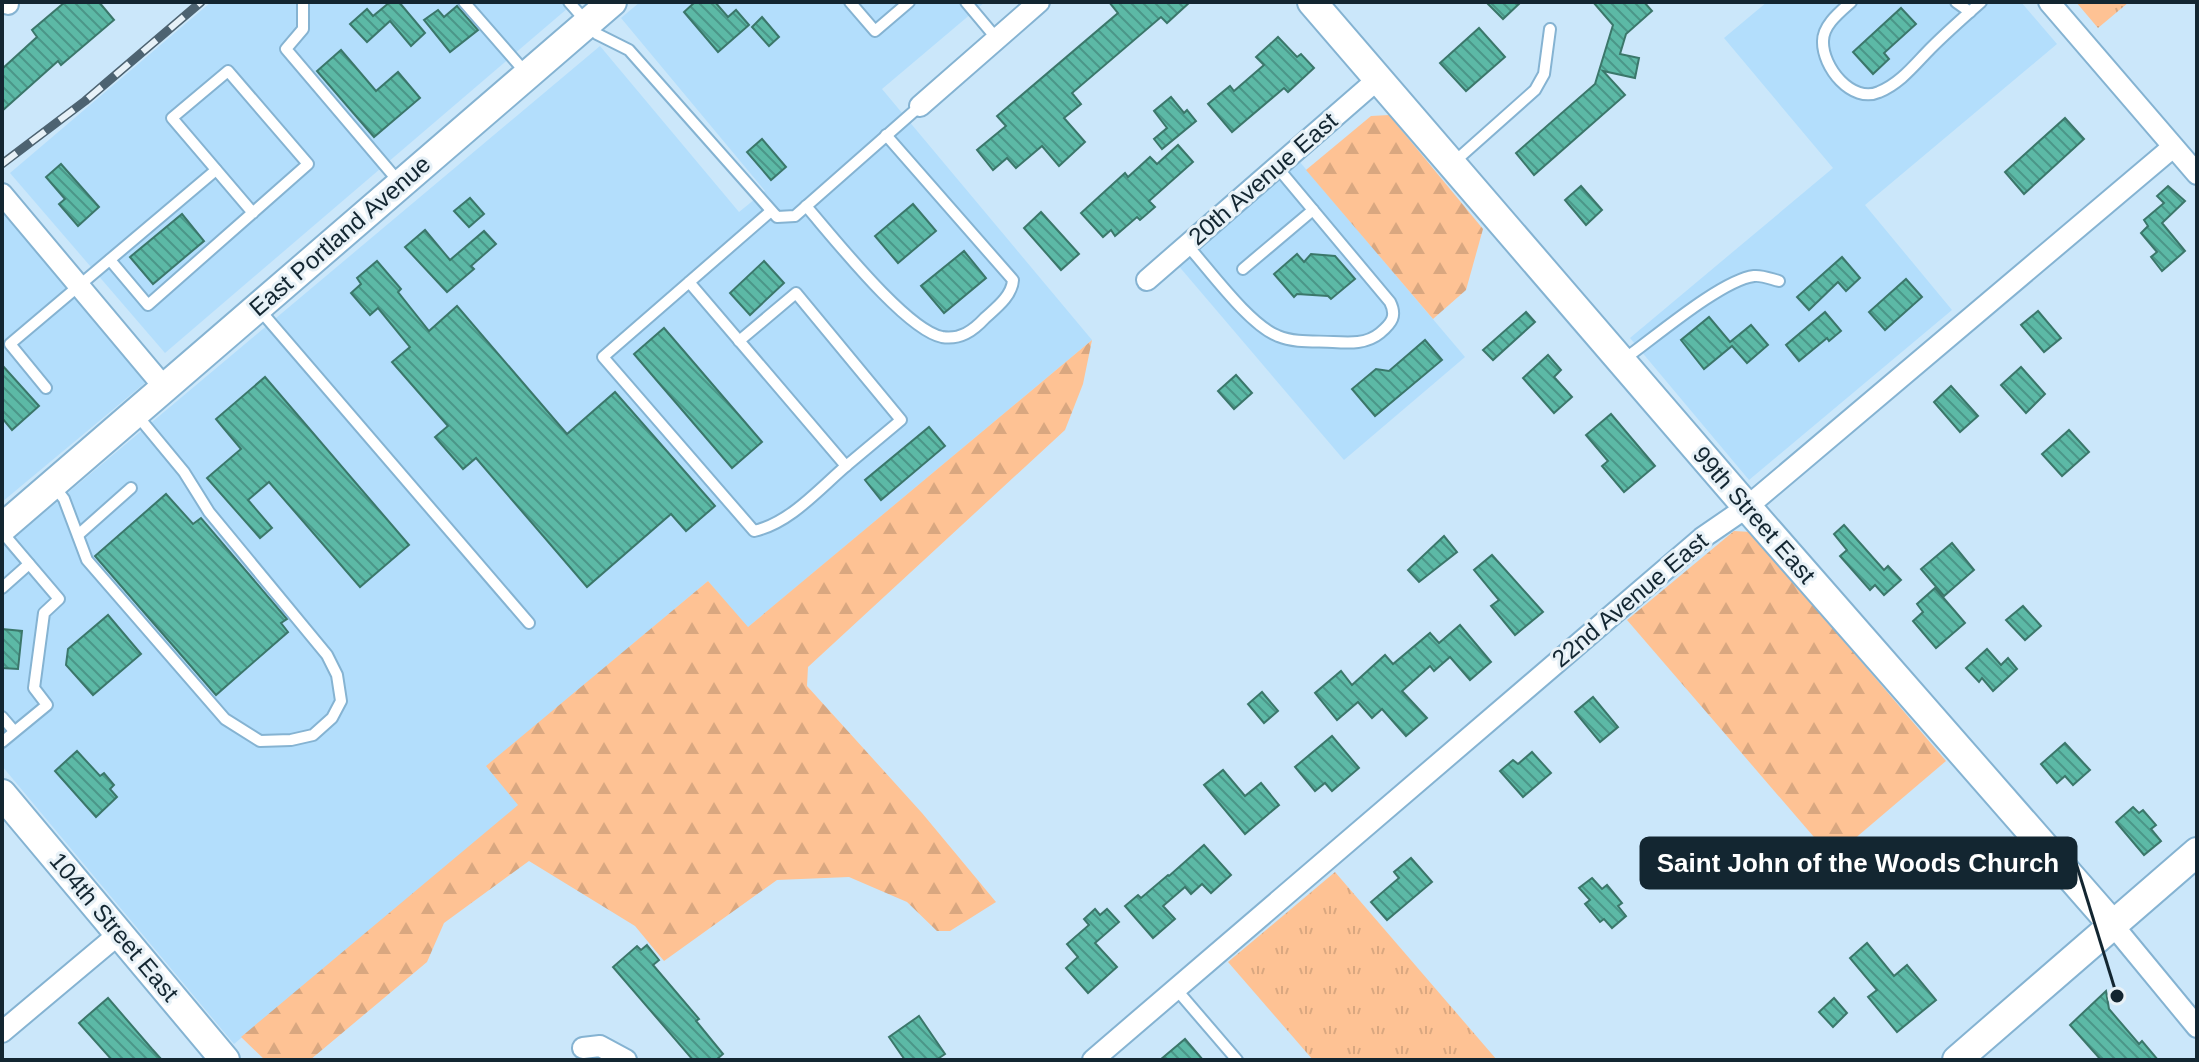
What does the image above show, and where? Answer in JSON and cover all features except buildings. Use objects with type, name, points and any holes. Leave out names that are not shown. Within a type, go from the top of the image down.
[{"type":"street","name":"East Portland Avenue","points":[[2,530],[528,74],[578,13],[612,2]]},
{"type":"street","points":[[920,106],[1039,2]]},
{"type":"street","name":"99th Street East","points":[[1312,2],[1747,507],[2112,924],[2197,1027]]},
{"type":"street","points":[[2049,2],[2197,174]]},
{"type":"street","name":"20th Avenue East","points":[[1147,280],[1378,79]]},
{"type":"street","name":"22nd Avenue East","points":[[1093,1060],[1702,538],[1747,507],[2173,147]]},
{"type":"street","points":[[2,194],[164,387]]},
{"type":"street","name":"104th Street East","points":[[2,794],[225,1060]]},
{"type":"street","points":[[1957,1060],[2197,852]]},
{"type":"street","points":[[2,1032],[120,933]]},
{"type":"street","points":[[583,1048],[600,1046],[626,1060]]},
{"type":"lane","points":[[303,2],[303,29],[286,49],[401,184]]},
{"type":"lane","points":[[464,2],[528,74]]},
{"type":"lane","points":[[850,2],[875,31],[909,2]]},
{"type":"lane","points":[[966,2],[997,39]]},
{"type":"lane","points":[[1851,2],[1831,21],[1823,40],[1829,65],[1841,81],[1859,92],[1876,94],[1898,82],[1981,2]]},
{"type":"lane","points":[[1956,2],[1970,12]]},
{"type":"lane","points":[[578,13],[603,38],[629,50],[777,217],[795,216],[920,106]]},
{"type":"lane","points":[[1452,164],[1541,82],[1550,29]]},
{"type":"lane","points":[[110,260],[148,305],[253,213],[308,164],[228,71],[172,118],[253,213]]},
{"type":"lane","points":[[806,206],[902,314],[923,330],[941,337],[954,337],[974,329],[1010,293],[1013,280],[886,135]]},
{"type":"lane","points":[[1187,245],[1250,316],[1270,332],[1292,340],[1349,343],[1372,338],[1392,322],[1395,312],[1390,302],[1277,167]]},
{"type":"lane","points":[[46,388],[10,344],[216,170]]},
{"type":"lane","points":[[1243,269],[1313,210]]},
{"type":"lane","points":[[739,341],[796,293],[901,420],[778,522],[754,531],[603,357],[771,211]]},
{"type":"lane","points":[[1621,361],[1682,314],[1736,282],[1756,276],[1779,281]]},
{"type":"lane","points":[[689,282],[846,466]]},
{"type":"lane","points":[[257,307],[529,623]]},
{"type":"lane","points":[[60,477],[64,499],[87,560],[225,719],[260,741],[291,740],[313,735],[332,718],[341,701],[337,675],[327,655],[209,512],[184,472],[135,413]]},
{"type":"lane","points":[[78,535],[131,488]]},
{"type":"lane","points":[[2,530],[59,599],[44,613],[34,688],[47,705],[2,742]]},
{"type":"lane","points":[[2,588],[29,564]]},
{"type":"lane","points":[[2,717],[14,731]]},
{"type":"lane","points":[[1176,989],[1237,1060]]},
{"type":"shaded area","points":[[211,2],[575,2],[165,353],[10,173]]},
{"type":"shaded area","points":[[640,2],[985,2],[882,89],[1092,340],[747,628],[708,581],[487,766],[519,805],[234,1044],[2,766],[2,548],[600,46],[739,212],[765,191],[621,18]]},
{"type":"shaded area","points":[[1767,2],[2021,2],[2057,44],[1865,205],[1952,310],[1749,480],[1630,338],[1833,168],[1724,38]]},
{"type":"shaded area","points":[[1299,161],[1465,357],[1344,460],[1177,264]]},
{"type":"shaded area","points":[[2,210],[146,382],[2,502]]},
{"type":"green space","points":[[2076,2],[2129,2],[2098,28]]},
{"type":"green space","points":[[1389,115],[1483,229],[1466,290],[1433,319],[1306,170],[1371,116]]},
{"type":"green space","points":[[1092,340],[1083,384],[1065,430],[808,667],[807,686],[922,813],[996,902],[950,931],[937,931],[907,902],[849,877],[777,880],[664,961],[635,926],[529,861],[444,923],[427,962],[310,1060],[265,1060],[241,1037],[518,805],[486,766],[708,581],[748,627]]},
{"type":"green space","points":[[1734,531],[1751,532],[1946,761],[1832,858],[1627,620]]},
{"type":"green space","points":[[1335,872],[1497,1060],[1313,1060],[1228,962]]},
{"type":"railway","points":[[2,164],[85,101],[201,2]]},
{"type":"place","name":"Saint John of the Woods Church","points":[[2117,996]]}]
